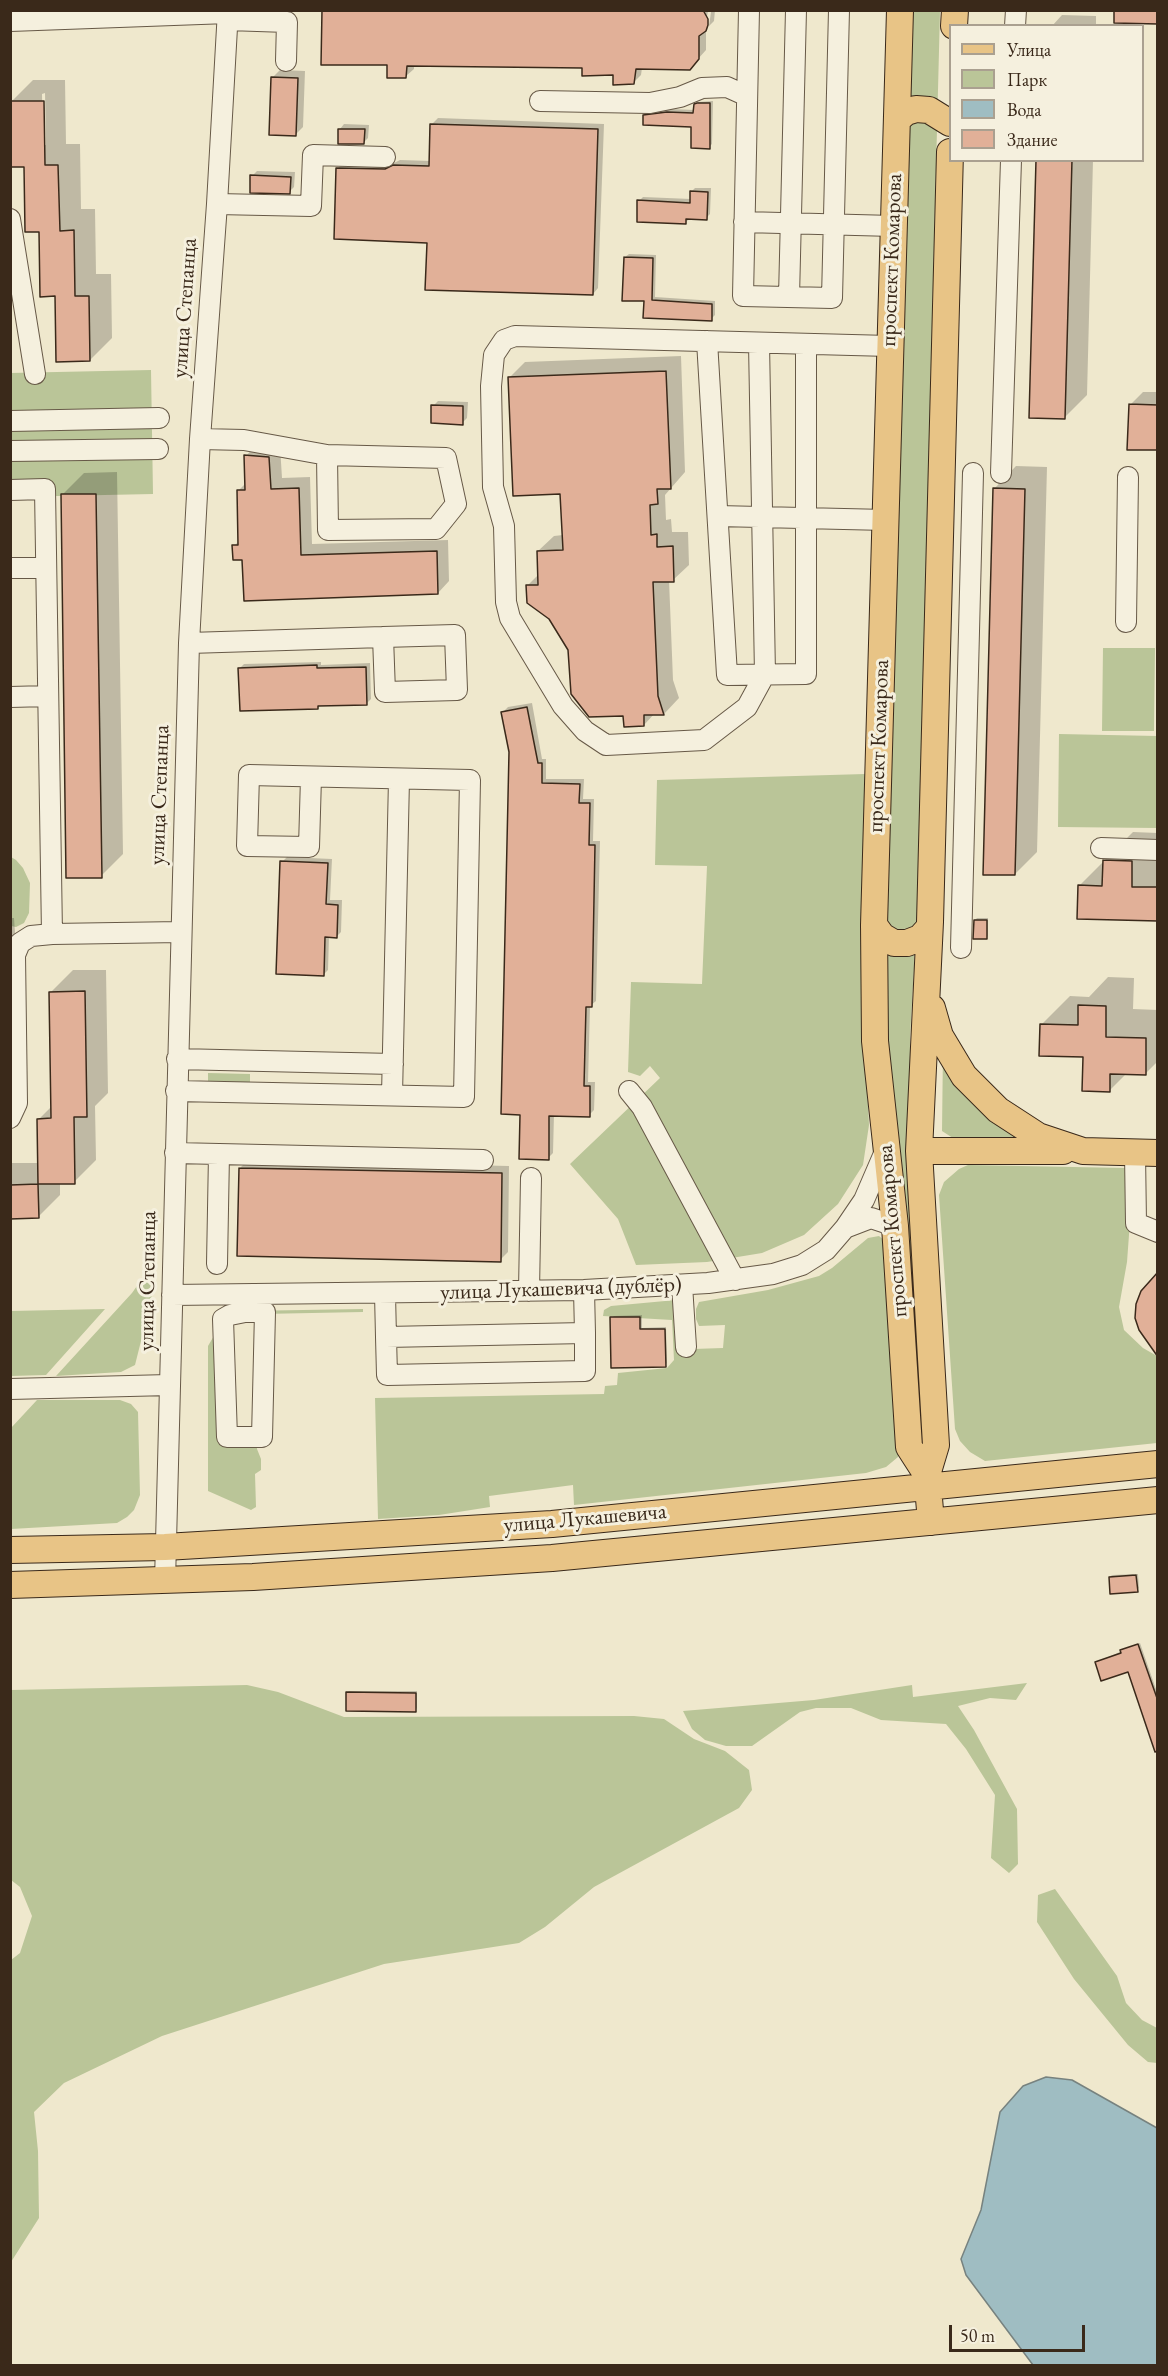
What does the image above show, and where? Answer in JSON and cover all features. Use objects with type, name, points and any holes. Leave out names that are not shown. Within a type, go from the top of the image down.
[{"type":"main road","name":"проспект Комарова","points":[[900,10],[874,925],[875,1041],[895,1226],[909,1447],[928,1481]]},
{"type":"main road","points":[[897,120],[906,112],[916,109],[929,110],[949,122]]},
{"type":"main road","name":"проспект Комарова","points":[[931,1522],[928,1481],[936,1445],[919,1151],[929,928],[951,162]]},
{"type":"main road","points":[[874,925],[882,936],[894,943],[908,943],[920,938],[929,928]]},
{"type":"main road","points":[[926,990],[940,1036],[964,1076],[998,1110],[1038,1136],[1083,1151]]},
{"type":"main road","points":[[919,1151],[1147,1153]]},
{"type":"main road","name":"улица Лукашевича","points":[[10,1550],[165,1547],[552,1524],[928,1481],[1158,1464]]},
{"type":"main road","name":"улица Лукашевича","points":[[10,1584],[165,1581],[552,1558],[1158,1500]]},
{"type":"street","points":[[749,10],[742,296],[832,298],[839,10]]},
{"type":"street","points":[[789,297],[796,10]]},
{"type":"street","points":[[10,21],[142,13],[228,14],[287,22],[286,61]]},
{"type":"street","name":"улица Степанца","points":[[165,1581],[189,643],[228,14]]},
{"type":"street","points":[[540,101],[650,103],[680,97],[702,88],[727,87],[747,96]]},
{"type":"street","points":[[217,204],[311,206],[313,155],[386,157]]},
{"type":"street","points":[[1001,473],[1011,162]]},
{"type":"street","points":[[10,219],[35,374]]},
{"type":"street","points":[[744,222],[893,226]]},
{"type":"street","points":[[759,343],[765,674],[747,707],[704,740],[606,745],[585,731],[563,706],[510,618],[507,602],[504,526],[493,487],[491,407],[494,355],[504,340],[515,336],[890,346]]},
{"type":"street","points":[[707,342],[727,675],[806,674],[806,344]]},
{"type":"street","points":[[10,421],[159,418]]},
{"type":"street","points":[[200,439],[244,440],[327,455],[446,458],[456,504],[436,530],[328,530],[327,455]]},
{"type":"street","points":[[10,452],[158,449]]},
{"type":"street","points":[[961,948],[973,473]]},
{"type":"street","points":[[1126,622],[1128,477]]},
{"type":"street","points":[[10,490],[45,489],[52,934]]},
{"type":"street","points":[[718,516],[886,520]]},
{"type":"street","points":[[10,568],[46,568]]},
{"type":"street","points":[[189,643],[383,637],[455,635],[457,690],[385,692],[383,637]]},
{"type":"street","points":[[10,697],[48,696]]},
{"type":"street","points":[[176,1090],[464,1097],[470,780],[249,775],[248,846],[309,847],[310,777]]},
{"type":"street","points":[[392,1095],[399,779]]},
{"type":"street","points":[[1101,848],[1158,850]]},
{"type":"street","points":[[10,1118],[17,1103],[13,997],[15,955],[20,943],[31,936],[52,934],[180,932]]},
{"type":"street","points":[[177,1059],[393,1064]]},
{"type":"street","points":[[629,1090],[642,1107],[735,1280]]},
{"type":"street","name":"улица Лукашевича (дублёр)","points":[[172,1295],[584,1290],[682,1285],[773,1274],[802,1265],[826,1250],[845,1228],[864,1200],[886,1149]]},
{"type":"street","points":[[175,1153],[483,1160]]},
{"type":"street","points":[[1147,1153],[1136,1223],[1158,1232]]},
{"type":"street","points":[[217,1264],[219,1154]]},
{"type":"street","points":[[528,1291],[531,1178]]},
{"type":"street","points":[[845,1228],[871,1218],[895,1226]]},
{"type":"street","points":[[682,1285],[686,1347]]},
{"type":"street","points":[[385,1293],[387,1374],[585,1371],[584,1290]]},
{"type":"street","points":[[266,1312],[262,1437],[227,1437],[223,1319],[230,1314],[266,1312]]},
{"type":"street","points":[[386,1337],[585,1334]]},
{"type":"street","points":[[10,1389],[169,1385]]},
{"type":"green space","points":[[909,11],[940,11],[917,917],[910,1037],[910,1163],[927,1447],[921,1448],[885,1044],[884,917]]},
{"type":"green space","points":[[151,370],[153,494],[11,497],[10,373]]},
{"type":"green space","points":[[1103,648],[1155,648],[1154,731],[1102,731]]},
{"type":"green space","points":[[1059,734],[1157,736],[1157,828],[1058,827]]},
{"type":"green space","points":[[865,774],[864,1023],[869,1125],[863,1165],[838,1204],[804,1235],[762,1253],[707,1262],[636,1265],[618,1219],[570,1164],[660,1078],[650,1066],[640,1076],[628,1072],[631,982],[702,984],[707,866],[655,865],[657,780]]},
{"type":"green space","points":[[11,857],[23,868],[30,883],[29,913],[24,923],[16,927],[11,926]]},
{"type":"green space","points":[[943,1049],[990,1116],[1016,1137],[1024,1139],[956,1140],[942,1131]]},
{"type":"green space","points":[[208,1073],[250,1074],[250,1083],[208,1082]]},
{"type":"green space","points":[[968,1165],[1126,1168],[1132,1194],[1127,1262],[1119,1307],[1124,1330],[1143,1348],[1157,1356],[1157,1443],[985,1461],[970,1452],[960,1441],[955,1429],[939,1195],[944,1182],[959,1169]]},
{"type":"green space","points":[[879,1236],[885,1241],[903,1446],[898,1457],[886,1467],[866,1473],[574,1505],[573,1485],[489,1496],[490,1507],[439,1515],[378,1519],[375,1398],[604,1394],[605,1386],[617,1385],[618,1373],[667,1368],[674,1360],[672,1320],[603,1316],[604,1310],[611,1306],[676,1300],[693,1349],[723,1348],[725,1325],[699,1326],[696,1309],[699,1302],[768,1290],[819,1276],[868,1238]]},
{"type":"green space","points":[[144,1265],[155,1266],[151,1301],[135,1365],[121,1372],[56,1376],[132,1293],[144,1276]]},
{"type":"green space","points":[[105,1309],[46,1375],[11,1376],[11,1311]]},
{"type":"green space","points":[[363,1309],[363,1312],[261,1314],[243,1311]]},
{"type":"green space","points":[[218,1329],[227,1437],[257,1437],[261,1470],[255,1474],[256,1507],[251,1510],[208,1491],[208,1346]]},
{"type":"green space","points":[[37,1400],[120,1400],[131,1404],[138,1412],[140,1495],[134,1510],[127,1517],[117,1523],[11,1529],[11,1428]]},
{"type":"green space","points":[[1027,1683],[1016,1700],[990,1698],[958,1706],[974,1730],[1017,1809],[1018,1864],[1009,1873],[991,1858],[995,1795],[966,1749],[946,1724],[881,1720],[851,1708],[816,1708],[800,1712],[752,1746],[726,1746],[705,1740],[692,1729],[683,1711],[814,1700],[912,1685],[913,1697]]},
{"type":"green space","points":[[247,1685],[278,1692],[344,1717],[634,1716],[664,1719],[694,1739],[725,1751],[749,1770],[752,1790],[739,1808],[594,1887],[545,1927],[519,1943],[384,1964],[162,2036],[64,2083],[34,2112],[38,2151],[39,2218],[11,2262],[11,1960],[20,1953],[32,1916],[20,1887],[11,1880],[11,1690]]},
{"type":"green space","points":[[1055,1889],[1117,1976],[1126,2003],[1142,2020],[1157,2028],[1157,2063],[1148,2062],[1128,2045],[1074,1979],[1037,1922],[1038,1895]]},
{"type":"water","points":[[1046,2077],[1072,2080],[1157,2128],[1157,2365],[1033,2365],[966,2275],[961,2259],[981,2210],[1000,2112],[1023,2086]]},
{"type":"building","points":[[322,10],[703,10],[708,19],[708,25],[706,31],[699,36],[699,59],[690,70],[636,69],[634,84],[613,85],[613,75],[582,76],[582,68],[407,66],[406,78],[387,78],[387,65],[321,65]]},
{"type":"building","points":[[1114,10],[1158,10],[1158,24],[1114,23]]},
{"type":"building","points":[[271,77],[298,78],[296,136],[269,135]]},
{"type":"building","points":[[10,101],[44,101],[45,165],[58,165],[60,231],[74,230],[75,296],[89,296],[90,361],[56,362],[55,296],[40,297],[39,232],[25,232],[24,167],[10,167]]},
{"type":"building","points":[[710,103],[710,149],[691,148],[691,127],[643,125],[643,115],[667,112],[693,113],[694,104]]},
{"type":"building","points":[[430,124],[598,129],[593,295],[425,290],[427,243],[334,239],[336,168],[385,169],[393,165],[429,166]]},
{"type":"building","points":[[338,129],[365,129],[364,144],[338,144]]},
{"type":"building","points":[[1036,162],[1072,162],[1065,419],[1029,418]]},
{"type":"building","points":[[250,175],[291,177],[290,194],[250,193]]},
{"type":"building","points":[[690,191],[708,192],[707,220],[686,219],[686,224],[637,222],[637,200],[690,203]]},
{"type":"building","points":[[624,257],[653,258],[652,300],[712,304],[712,321],[643,318],[644,301],[622,301]]},
{"type":"building","points":[[666,371],[671,489],[657,489],[658,504],[650,505],[651,535],[657,534],[657,547],[673,546],[674,582],[653,582],[658,696],[664,715],[644,715],[644,726],[624,727],[623,716],[589,717],[571,694],[568,650],[549,619],[527,603],[526,585],[538,585],[537,551],[563,550],[560,494],[513,496],[508,377]]},
{"type":"building","points":[[1129,404],[1158,405],[1158,450],[1127,450]]},
{"type":"building","points":[[431,405],[463,406],[463,425],[431,423]]},
{"type":"building","points":[[244,455],[269,457],[271,489],[299,488],[301,555],[437,551],[438,594],[244,601],[242,560],[233,560],[232,545],[238,545],[237,490],[245,490]]},
{"type":"building","points":[[993,488],[1025,489],[1015,875],[983,875]]},
{"type":"building","points":[[61,494],[96,494],[102,878],[66,878]]},
{"type":"building","points":[[317,665],[317,668],[366,667],[367,705],[240,711],[238,668]]},
{"type":"building","points":[[527,707],[538,763],[542,763],[542,783],[580,784],[579,803],[590,803],[589,845],[595,845],[592,1007],[586,1007],[584,1086],[590,1086],[590,1117],[549,1116],[549,1160],[519,1159],[520,1115],[501,1114],[509,752],[501,712]]},
{"type":"building","points":[[1103,860],[1132,861],[1132,887],[1158,887],[1158,921],[1077,919],[1078,885],[1102,886]]},
{"type":"building","points":[[280,861],[328,863],[326,904],[338,905],[337,938],[325,937],[324,976],[276,974]]},
{"type":"building","points":[[974,920],[987,920],[987,939],[973,939]]},
{"type":"building","points":[[85,991],[87,1117],[74,1117],[75,1184],[38,1184],[37,1119],[51,1118],[49,992]]},
{"type":"building","points":[[1078,1005],[1106,1006],[1106,1037],[1146,1038],[1146,1075],[1110,1074],[1110,1092],[1082,1091],[1083,1057],[1039,1056],[1040,1024],[1078,1025]]},
{"type":"building","points":[[239,1168],[502,1173],[501,1262],[237,1256]]},
{"type":"building","points":[[38,1184],[39,1218],[10,1219],[10,1185]]},
{"type":"building","points":[[1158,1272],[1158,1357],[1139,1330],[1135,1318],[1136,1304],[1141,1291]]},
{"type":"building","points":[[610,1317],[640,1317],[640,1329],[665,1329],[666,1367],[611,1368]]},
{"type":"building","points":[[1136,1575],[1138,1592],[1110,1594],[1109,1577]]},
{"type":"building","points":[[1138,1644],[1158,1701],[1158,1751],[1155,1752],[1128,1672],[1101,1681],[1095,1662]]},
{"type":"building","points":[[346,1692],[416,1693],[416,1712],[346,1711]]}]
